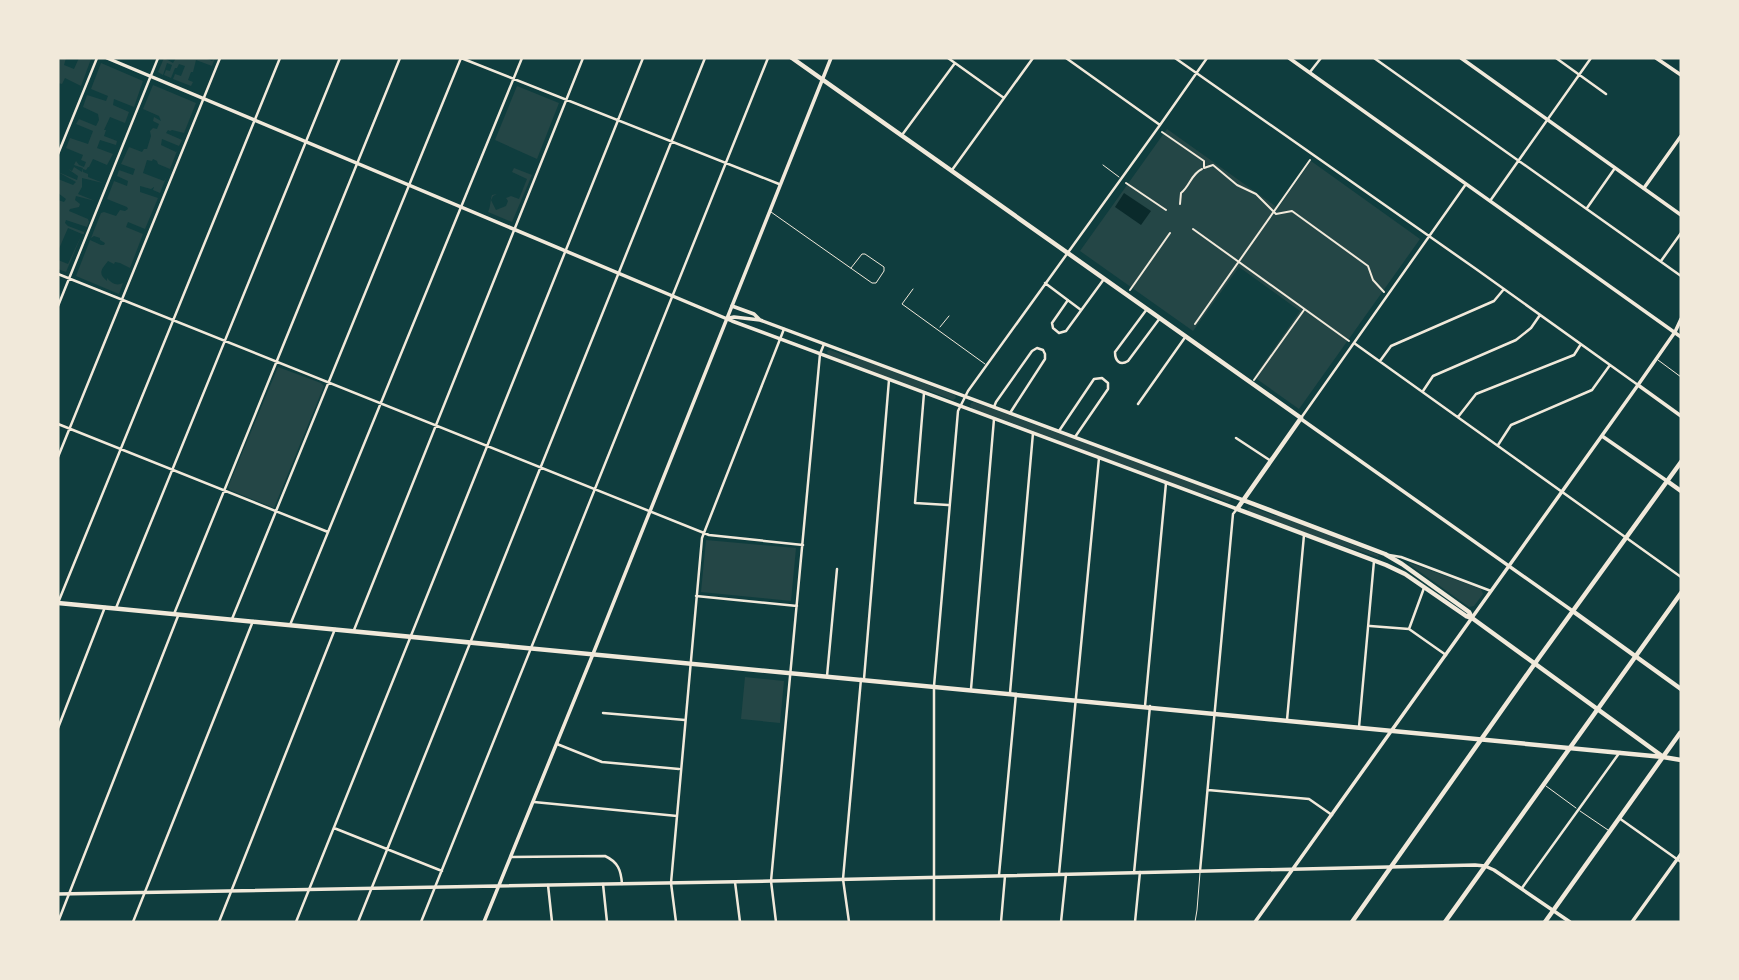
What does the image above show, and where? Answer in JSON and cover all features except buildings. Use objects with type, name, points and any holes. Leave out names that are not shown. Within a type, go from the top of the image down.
[{"type":"main road","points":[[792,58],[1301,418],[1237,509],[1401,572],[1466,617],[1472,618],[1663,757]]},
{"type":"main road","points":[[1352,922],[1681,462]]},
{"type":"main road","points":[[1667,481],[1681,491]]},
{"type":"main road","points":[[1243,500],[1385,554],[1469,612],[1472,618]]},
{"type":"main road","points":[[1445,922],[1681,593]]},
{"type":"main road","points":[[58,603],[1013,693],[1681,760]]},
{"type":"main road","points":[[1574,612],[1681,689]]},
{"type":"main road","points":[[1545,922],[1680,733]]},
{"type":"street","points":[[58,154],[97,58]]},
{"type":"street","points":[[107,58],[727,318],[1237,509],[1233,514],[1200,871]]},
{"type":"street","points":[[58,306],[158,58]]},
{"type":"street","points":[[58,457],[220,58]]},
{"type":"street","points":[[58,603],[280,58]]},
{"type":"street","points":[[116,608],[340,58]]},
{"type":"street","points":[[58,922],[224,490],[400,58]]},
{"type":"street","points":[[232,619],[461,58],[779,184]]},
{"type":"street","points":[[290,625],[522,58]]},
{"type":"street","points":[[354,631],[583,58]]},
{"type":"street","points":[[296,922],[643,58]]},
{"type":"street","points":[[358,922],[705,58]]},
{"type":"street","points":[[421,922],[768,58]]},
{"type":"street","points":[[484,922],[831,58]]},
{"type":"street","points":[[948,58],[1004,98]]},
{"type":"street","points":[[952,170],[1032,58]]},
{"type":"street","points":[[1066,58],[1160,125]]},
{"type":"street","points":[[1175,58],[1681,416]]},
{"type":"street","points":[[934,922],[934,686],[958,411],[987,365],[1207,58]]},
{"type":"street","points":[[1289,58],[1681,337]]},
{"type":"street","points":[[1310,73],[1321,58]]},
{"type":"street","points":[[1374,58],[1681,276]]},
{"type":"street","points":[[1461,58],[1681,215]]},
{"type":"street","points":[[1556,58],[1606,94]]},
{"type":"street","points":[[1490,201],[1591,58]]},
{"type":"street","points":[[1657,58],[1681,75]]},
{"type":"street","points":[[902,135],[954,63]]},
{"type":"street","points":[[1162,132],[1213,165],[1237,185],[1256,194],[1273,213],[1284,214],[1292,211],[1368,266],[1373,280],[1384,292]]},
{"type":"street","points":[[1644,188],[1681,136]]},
{"type":"street","points":[[1676,143],[1681,146]]},
{"type":"street","points":[[1195,324],[1310,160]]},
{"type":"street","points":[[1204,161],[1204,168]]},
{"type":"street","points":[[1180,204],[1181,193],[1191,178],[1199,170],[1213,165]]},
{"type":"street","points":[[1587,208],[1615,168]]},
{"type":"street","points":[[1126,183],[1166,210]]},
{"type":"street","points":[[1466,184],[1301,418],[1574,612]]},
{"type":"street","points":[[1193,229],[1349,341]]},
{"type":"street","points":[[1130,290],[1170,233]]},
{"type":"street","points":[[1661,261],[1681,233]]},
{"type":"street","points":[[58,274],[709,535],[803,545]]},
{"type":"street","points":[[1068,300],[1052,323],[1055,331],[1066,331],[1104,279]]},
{"type":"street","points":[[1045,283],[1081,310]]},
{"type":"street","points":[[1380,361],[1391,346],[1494,301],[1504,289]]},
{"type":"street","points":[[732,306],[754,314],[760,320]]},
{"type":"street","points":[[1147,309],[1115,352],[1118,362],[1128,361],[1160,318]]},
{"type":"street","points":[[1254,380],[1305,309]]},
{"type":"street","points":[[1422,391],[1433,376],[1516,340],[1531,328],[1540,315]]},
{"type":"street","points":[[727,318],[760,320],[1243,500]]},
{"type":"street","points":[[1255,922],[1602,436],[1675,332],[1681,319]]},
{"type":"street","points":[[676,922],[671,883],[702,538],[784,329]]},
{"type":"street","points":[[1138,404],[1186,336]]},
{"type":"street","points":[[1354,343],[1681,577]]},
{"type":"street","points":[[776,922],[771,881],[820,354],[824,344]]},
{"type":"street","points":[[1458,417],[1476,394],[1574,355],[1581,344]]},
{"type":"street","points":[[994,407],[1032,351],[1037,348],[1043,350],[1045,359],[1010,413]]},
{"type":"street","points":[[1498,445],[1511,425],[1592,390],[1610,365]]},
{"type":"street","points":[[1059,431],[1094,379],[1102,378],[1108,383],[1108,389],[1075,437]]},
{"type":"street","points":[[849,922],[843,879],[889,380]]},
{"type":"street","points":[[924,393],[915,503],[949,505]]},
{"type":"street","points":[[971,689],[994,419]]},
{"type":"street","points":[[58,424],[328,532]]},
{"type":"street","points":[[999,876],[1033,433]]},
{"type":"street","points":[[1602,436],[1667,481]]},
{"type":"street","points":[[1236,438],[1271,461]]},
{"type":"street","points":[[1059,874],[1099,458]]},
{"type":"street","points":[[1135,922],[1147,706],[1166,483]]},
{"type":"street","points":[[1287,720],[1304,535]]},
{"type":"street","points":[[1385,554],[1491,591]]},
{"type":"street","points":[[1359,727],[1374,561]]},
{"type":"street","points":[[827,676],[837,569]]},
{"type":"street","points":[[1409,629],[1424,588]]},
{"type":"street","points":[[696,596],[797,606]]},
{"type":"street","points":[[58,728],[105,607]]},
{"type":"street","points":[[133,922],[253,621]]},
{"type":"street","points":[[1368,626],[1409,629],[1446,655]]},
{"type":"street","points":[[219,922],[335,629]]},
{"type":"street","points":[[603,713],[685,720]]},
{"type":"street","points":[[557,744],[600,761],[681,769]]},
{"type":"street","points":[[1522,888],[1620,752]]},
{"type":"street","points":[[1208,790],[1309,799],[1332,815]]},
{"type":"street","points":[[533,802],[677,816]]},
{"type":"street","points":[[1619,818],[1679,860]]},
{"type":"street","points":[[334,828],[442,871]]},
{"type":"street","points":[[1632,922],[1681,854]]},
{"type":"street","points":[[510,857],[605,856],[618,866],[622,884]]},
{"type":"street","points":[[58,894],[1485,866],[1570,922]]},
{"type":"street","points":[[1061,922],[1066,874]]},
{"type":"street","points":[[1000,922],[1005,876]]},
{"type":"street","points":[[735,881],[740,922]]},
{"type":"street","points":[[603,884],[607,922]]},
{"type":"street","points":[[548,885],[552,922]]},
{"type":"lane","points":[[1103,165],[1121,178]]},
{"type":"lane","points":[[769,211],[872,283],[876,283],[884,271],[884,267],[865,254],[862,254],[851,268]]},
{"type":"lane","points":[[913,289],[902,303],[987,365]]},
{"type":"lane","points":[[938,329],[949,316]]},
{"type":"lane","points":[[1656,359],[1681,377]]},
{"type":"lane","points":[[1543,784],[1609,831]]},
{"type":"lane","points":[[1195,922],[1200,871]]},
{"type":"shaded area","points":[[58,58],[66,58],[64,65],[74,69],[79,58],[91,59],[81,86],[65,78],[62,84],[58,83]]},
{"type":"shaded area","points":[[164,58],[173,63],[176,58],[205,58],[212,61],[215,58],[212,66],[196,60],[188,80],[193,82],[191,86],[173,79],[175,74],[181,76],[185,66],[179,64],[171,78],[164,75],[166,70],[170,71],[172,65],[167,63],[163,75],[158,72]]},
{"type":"shaded area","points":[[101,63],[143,81],[134,107],[114,99],[113,105],[129,112],[125,123],[110,117],[104,130],[104,136],[117,141],[116,145],[100,140],[97,148],[113,154],[107,165],[93,159],[86,170],[83,169],[88,177],[103,183],[82,178],[82,187],[78,194],[95,201],[76,196],[79,207],[69,211],[88,219],[89,222],[87,227],[66,220],[65,223],[84,232],[82,234],[68,228],[58,251],[58,200],[64,202],[66,199],[58,193],[58,179],[73,185],[76,182],[58,172],[77,180],[78,176],[68,169],[72,171],[74,167],[82,172],[83,168],[74,165],[76,161],[84,167],[86,162],[81,160],[83,155],[66,148],[70,138],[88,144],[93,131],[76,124],[79,119],[96,126],[99,120],[98,114],[83,107],[87,95],[106,101],[108,96],[91,89]]},
{"type":"shaded area","points":[[153,85],[196,103],[184,133],[168,130],[166,133],[182,140],[179,146],[162,139],[161,145],[177,151],[170,169],[153,159],[147,160],[143,173],[164,181],[166,178],[160,193],[153,190],[154,187],[151,189],[140,186],[140,192],[158,198],[145,229],[128,222],[126,227],[143,234],[130,268],[108,261],[102,269],[102,276],[107,281],[107,278],[115,284],[123,283],[119,294],[76,276],[90,240],[101,245],[105,243],[100,238],[91,238],[101,213],[116,216],[120,210],[128,209],[107,199],[114,181],[127,186],[128,181],[117,176],[119,170],[133,175],[135,169],[121,164],[129,147],[142,152],[147,149],[150,131],[157,129],[159,124],[153,121],[154,117],[161,121],[159,116],[143,109]]},
{"type":"shaded area","points":[[517,86],[559,103],[537,159],[495,140]]},
{"type":"shaded area","points":[[1167,129],[1278,208],[1311,161],[1420,239],[1299,409],[1254,377],[1300,311],[1239,267],[1193,331],[1080,251]]},
{"type":"shaded area","points":[[514,168],[532,175],[512,222],[488,212],[492,195],[497,194],[491,200],[496,210],[506,206],[506,198],[511,196],[519,199],[527,179],[512,172]]},
{"type":"shaded area","points":[[1124,193],[1151,211],[1141,225],[1115,207]]},
{"type":"shaded area","points":[[82,234],[66,272],[58,269],[58,260],[68,264]]},
{"type":"shaded area","points":[[827,351],[955,395],[956,398],[953,400],[921,390],[828,355]]},
{"type":"shaded area","points":[[278,367],[324,386],[274,508],[228,487]]},
{"type":"shaded area","points":[[974,402],[1230,497],[1231,500],[1228,502],[1208,494],[1202,495],[972,409],[970,406]]},
{"type":"shaded area","points":[[1251,507],[1281,516],[1379,555],[1378,557],[1322,539],[1248,511]]},
{"type":"shaded area","points":[[706,540],[796,548],[791,601],[701,592]]},
{"type":"shaded area","points":[[1410,563],[1481,589],[1483,594],[1474,606],[1469,607]]},
{"type":"shaded area","points":[[745,677],[784,681],[780,723],[741,719]]}]
